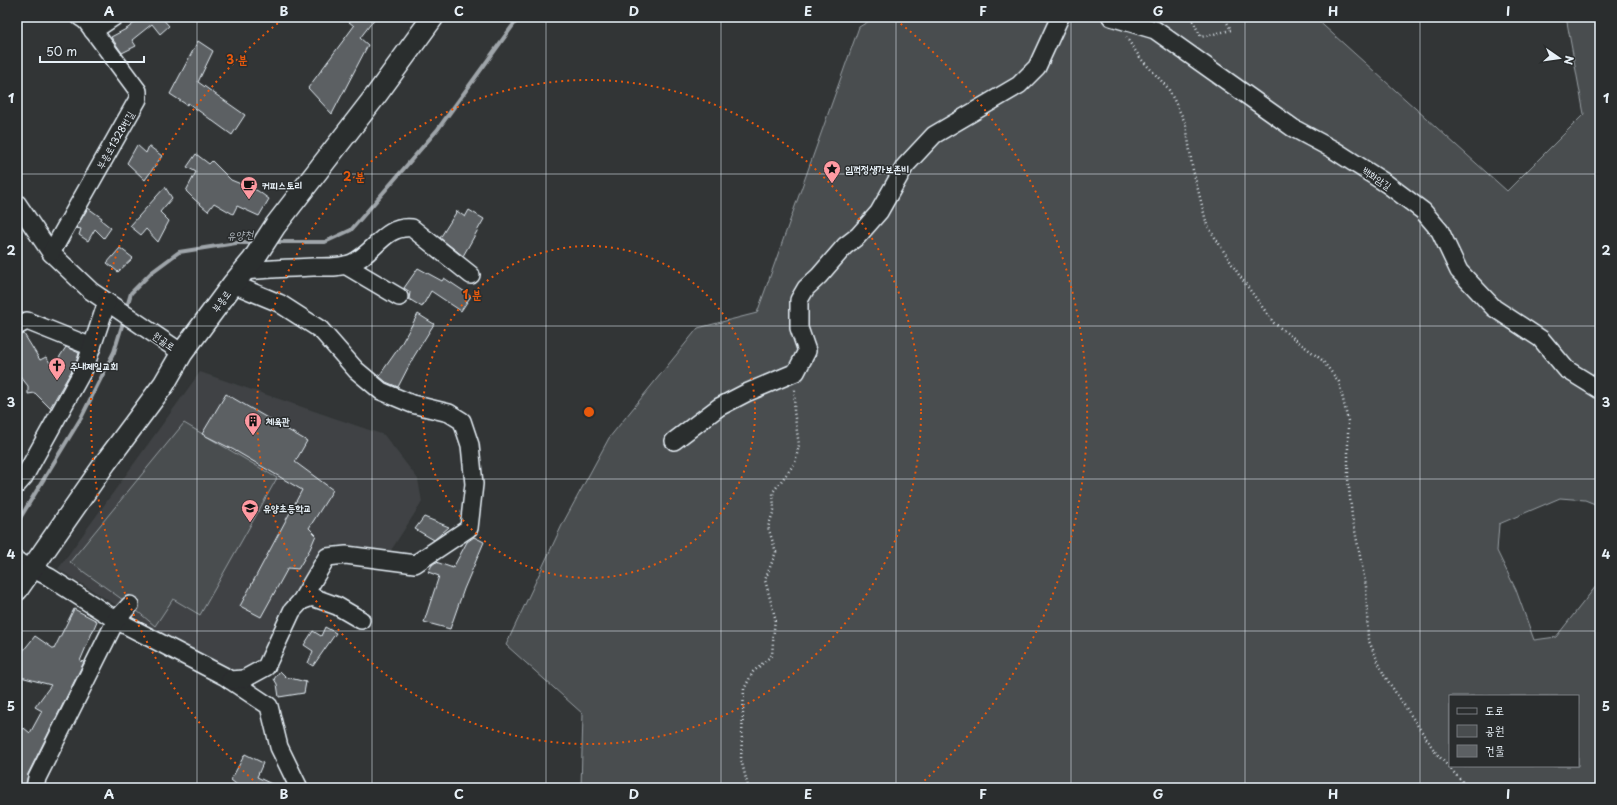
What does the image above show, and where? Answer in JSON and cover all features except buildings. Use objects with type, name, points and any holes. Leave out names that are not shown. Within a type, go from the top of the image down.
[{"type":"main road","name":"부흥로","points":[[17,590],[25,565],[106,462],[164,384],[182,353],[244,271],[275,226],[372,100],[433,17]]},
{"type":"street","name":"부흥로1328번길","points":[[51,253],[138,100],[138,90],[86,21],[80,17]]},
{"type":"street","points":[[93,31],[114,17]]},
{"type":"street","points":[[674,441],[719,407],[746,393],[796,372],[808,351],[799,321],[799,300],[806,288],[819,276],[845,246],[858,236],[879,212],[905,166],[934,135],[1019,85],[1037,67],[1060,17]]},
{"type":"street","name":"백화암길","points":[[1113,18],[1156,30],[1293,128],[1334,150],[1387,184],[1423,211],[1440,231],[1459,271],[1494,308],[1541,338],[1566,369],[1600,390]]},
{"type":"street","name":"원골로","points":[[17,203],[51,253],[91,291],[182,353]]},
{"type":"street","points":[[244,271],[273,268],[339,267],[354,262],[390,232],[403,227],[412,228],[470,275]]},
{"type":"street","points":[[345,265],[399,297]]},
{"type":"street","points":[[230,680],[244,679],[266,667],[292,611],[301,601],[327,557],[346,555],[416,564],[469,528],[474,484],[470,445],[462,421],[449,413],[412,404],[381,391],[356,370],[320,330],[279,303],[244,271]]},
{"type":"street","points":[[17,485],[24,477],[85,367],[92,347],[112,305]]},
{"type":"street","points":[[17,326],[27,321],[92,347]]},
{"type":"street","points":[[25,565],[49,577],[116,620],[230,680],[269,706],[279,747],[298,788]]},
{"type":"street","points":[[301,601],[312,597],[337,606],[361,620]]},
{"type":"street","points":[[34,788],[37,778],[116,620],[130,605]]},
{"type":"path","points":[[1191,17],[1201,37],[1231,30],[1224,17]]},
{"type":"path","points":[[1113,18],[1141,59],[1168,88],[1186,124],[1192,166],[1207,225],[1239,275],[1274,323],[1322,360],[1339,382],[1348,421],[1348,479],[1352,516],[1366,586],[1368,639],[1384,674],[1436,753],[1468,788]]},
{"type":"path","points":[[742,788],[748,787],[741,758],[744,689],[753,672],[772,655],[775,617],[765,580],[776,552],[768,527],[774,510],[773,492],[795,463],[799,445],[794,412],[796,372]]},
{"type":"shaded area","name":"유양초등학교","points":[[200,372],[384,435],[418,479],[422,502],[388,555],[335,544],[324,553],[263,655],[238,673],[193,653],[58,569]]},
{"type":"green space","points":[[876,17],[1314,17],[1507,191],[1584,114],[1566,17],[1600,17],[1600,506],[1585,500],[1560,498],[1499,524],[1497,551],[1516,590],[1534,640],[1556,637],[1600,581],[1600,788],[581,788],[583,714],[506,645],[563,523],[609,438],[698,328],[757,313],[859,27]]},
{"type":"green space","points":[[184,423],[277,478],[200,615],[173,599],[155,626],[130,605],[70,562]]},
{"type":"waterway","name":"유양천","points":[[272,242],[325,242],[351,230],[438,129],[519,17]]},
{"type":"waterway","name":"유양천","points":[[126,310],[131,293],[152,272],[179,252],[236,243],[257,243]]},
{"type":"waterway","name":"유양천","points":[[17,523],[81,418],[114,352],[124,319]]},
{"type":"place","name":"임꺽정생가보존비","points":[[832,184]]},
{"type":"place","name":"커피스토리","points":[[249,200]]},
{"type":"place","name":"주내제일교회","points":[[57,381]]},
{"type":"place","name":"체육관","points":[[253,436]]},
{"type":"place","name":"유양초등학교","points":[[250,523]]}]
